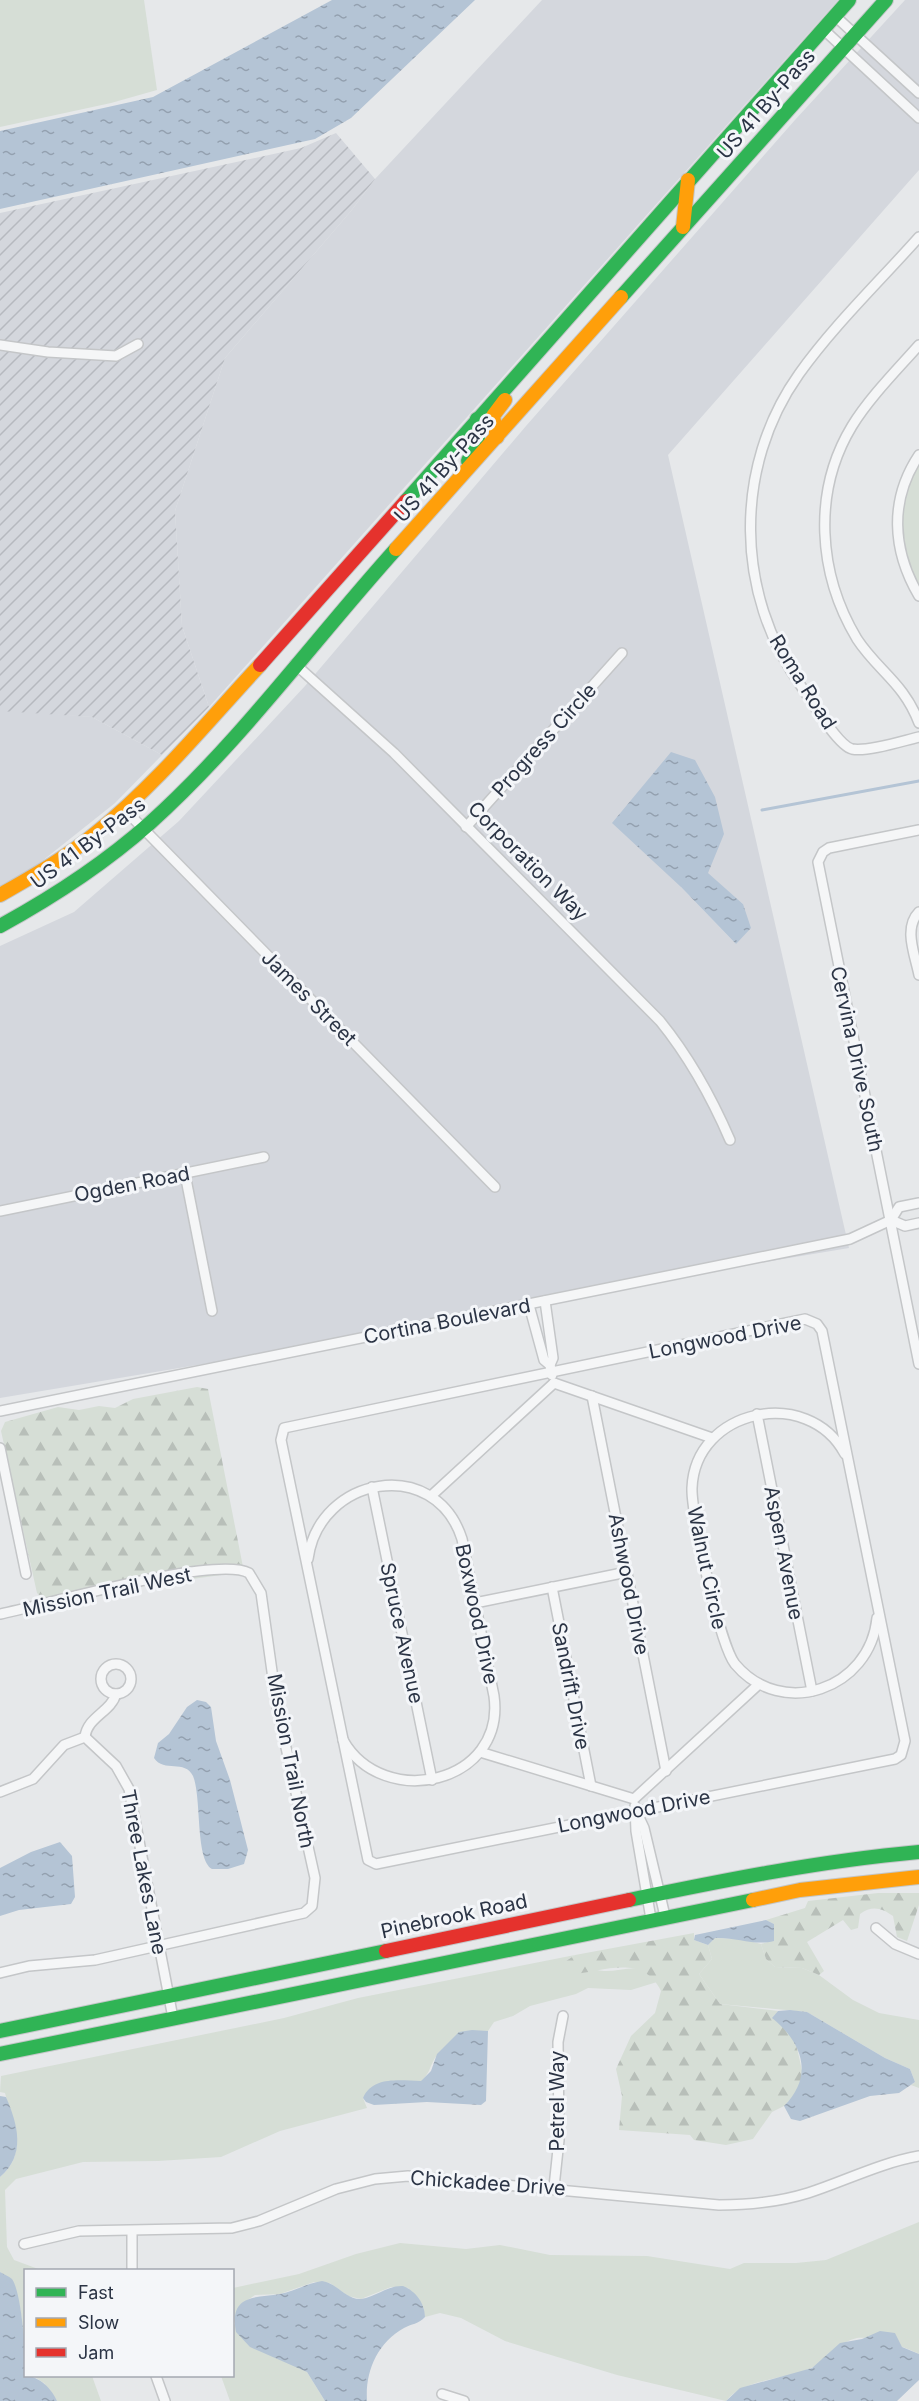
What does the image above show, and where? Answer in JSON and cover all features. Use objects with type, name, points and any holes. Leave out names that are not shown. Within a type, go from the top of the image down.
[{"type":"main road","name":"US 41 By-Pass","points":[[0,895],[68,853],[124,809],[179,754],[297,624],[849,0]]},
{"type":"main road","name":"US 41 By-Pass","points":[[0,926],[72,883],[143,829],[200,774],[376,572],[886,0]]},
{"type":"main road","points":[[683,227],[688,180]]},
{"type":"main road","points":[[497,438],[493,423],[496,411],[590,303],[601,279]]},
{"type":"main road","points":[[477,419],[497,438]]},
{"type":"main road","points":[[376,572],[394,543],[472,456],[479,438],[477,419]]},
{"type":"main road","points":[[295,664],[297,624]]},
{"type":"main road","name":"Pinebrook Road","points":[[0,2031],[809,1864],[919,1852]]},
{"type":"main road","points":[[0,2054],[665,1916],[800,1890],[919,1877]]},
{"type":"street","points":[[835,16],[919,93]]},
{"type":"street","points":[[823,29],[919,117]]},
{"type":"street","name":"Roma Road","points":[[919,237],[819,349],[782,401],[757,467],[750,523],[756,584],[775,642],[798,682],[843,744],[858,749],[919,737]]},
{"type":"street","points":[[0,345],[48,352],[117,356],[138,344]]},
{"type":"street","points":[[919,345],[880,390],[849,432],[830,481],[824,530],[831,579],[848,622],[864,649],[904,692],[919,723]]},
{"type":"street","points":[[919,455],[901,495],[897,531],[903,564],[919,596]]},
{"type":"street","name":"Progress Circle","points":[[466,827],[622,653]]},
{"type":"street","name":"Corporation Way","points":[[295,664],[394,753],[660,1021],[703,1081],[730,1140]]},
{"type":"street","name":"James Street","points":[[124,809],[495,1187]]},
{"type":"street","name":"Cervina Drive South","points":[[919,830],[829,848],[818,862],[919,1364]]},
{"type":"street","points":[[919,912],[912,920],[910,929],[919,975]]},
{"type":"street","name":"Ogden Road","points":[[0,1211],[264,1157]]},
{"type":"street","points":[[185,1174],[212,1311]]},
{"type":"street","name":"Cortina Boulevard","points":[[0,1411],[850,1239],[891,1220],[899,1207],[919,1203]]},
{"type":"street","points":[[891,1220],[905,1226],[919,1223]]},
{"type":"street","points":[[544,1302],[553,1358],[550,1368]]},
{"type":"street","points":[[529,1305],[544,1360],[550,1368],[554,1383]]},
{"type":"street","name":"Longwood Drive","points":[[811,1320],[822,1331],[849,1461],[905,1741],[904,1751],[898,1758],[373,1864],[364,1854],[281,1440],[284,1428],[550,1368],[794,1321],[811,1320]]},
{"type":"street","points":[[554,1383],[712,1438]]},
{"type":"street","points":[[431,1496],[554,1383]]},
{"type":"street","name":"Ashwood Drive","points":[[592,1396],[666,1771]]},
{"type":"street","name":"Walnut Circle","points":[[849,1461],[837,1442],[811,1422],[787,1413],[757,1414],[731,1423],[712,1438],[696,1467],[692,1484],[693,1502],[722,1641],[735,1664],[759,1684],[783,1693],[812,1691],[839,1680],[857,1664],[872,1640],[878,1610]]},
{"type":"street","name":"Aspen Avenue","points":[[757,1414],[812,1691]]},
{"type":"street","points":[[0,1448],[26,1574]]},
{"type":"street","name":"Boxwood Drive","points":[[308,1575],[310,1547],[326,1514],[348,1496],[372,1488],[400,1485],[431,1496],[451,1515],[460,1531],[495,1708],[491,1733],[480,1752],[452,1773],[432,1780],[404,1781],[386,1775],[351,1751],[340,1732]]},
{"type":"street","name":"Spruce Avenue","points":[[372,1488],[432,1780]]},
{"type":"street","name":"Mission Trail West","points":[[0,1614],[150,1578],[234,1568],[249,1573]]},
{"type":"street","points":[[475,1603],[627,1572]]},
{"type":"street","name":"Mission Trail North","points":[[159,1946],[304,1913],[312,1906],[315,1878],[277,1707],[261,1593],[249,1573]]},
{"type":"street","name":"Sandrift Drive","points":[[552,1587],[591,1786]]},
{"type":"street","points":[[634,1799],[759,1684]]},
{"type":"street","points":[[0,1792],[33,1779],[64,1745],[85,1737],[88,1727],[116,1694]]},
{"type":"street","name":"Three Lakes Lane","points":[[85,1737],[117,1766],[129,1789],[173,2018]]},
{"type":"street","points":[[480,1752],[634,1799]]},
{"type":"street","points":[[634,1799],[644,1828],[653,1895],[651,1919]]},
{"type":"street","points":[[653,1895],[665,1916]]},
{"type":"street","points":[[876,1928],[895,1944],[919,1954]]},
{"type":"street","points":[[0,1973],[29,1966],[95,1960],[159,1946]]},
{"type":"street","name":"Petrel Way","points":[[554,2187],[559,2140],[558,2042],[563,2016]]},
{"type":"street","name":"Chickadee Drive","points":[[24,2244],[80,2231],[210,2230],[246,2225],[336,2188],[392,2177],[424,2176],[554,2187],[720,2205],[753,2204],[800,2195],[885,2164],[919,2156]]},
{"type":"street","points":[[132,2231],[132,2269]]},
{"type":"street","points":[[156,2377],[165,2401]]},
{"type":"street","points":[[442,2394],[464,2401]]},
{"type":"shaded area","points":[[542,0],[838,0],[209,707],[182,626],[175,511],[225,358],[351,211],[375,179]]},
{"type":"shaded area","points":[[905,0],[919,0],[919,170],[668,455],[849,1248],[538,1300],[209,1363],[0,1398],[0,946],[74,912],[179,821],[305,686],[526,426],[795,120]],"holes":[[[713,859],[707,873],[743,904],[736,944],[681,887]]]},
{"type":"shaded area","points":[[336,133],[375,179],[351,211],[225,358],[175,511],[182,626],[209,707],[162,755],[92,717],[0,711],[0,213],[301,148]]},
{"type":"shaded area","points":[[0,711],[92,717],[162,755],[115,803],[22,877],[0,887]]},
{"type":"green space","points":[[0,0],[144,0],[157,90],[111,103],[0,127]]},
{"type":"green space","points":[[919,463],[919,585],[906,555],[902,524],[906,493]]},
{"type":"green space","points":[[197,1387],[208,1389],[244,1572],[43,1599],[37,1593],[1,1431],[5,1422],[58,1407],[79,1410],[99,1406],[115,1408],[133,1399]]},
{"type":"green space","points":[[878,1893],[919,1893],[919,1905],[907,1941],[897,1937],[893,1916],[881,1909],[873,1909],[860,1914],[858,1928],[851,1930],[843,1920],[807,1942],[824,1971],[819,1975],[802,1968],[775,1967],[766,1959],[761,1944],[774,1940],[774,1924],[766,1920],[805,1908],[808,1901]]},
{"type":"green space","points":[[694,1933],[694,1940],[708,1945],[712,1959],[699,1974],[720,2004],[778,2011],[773,2018],[790,2032],[797,2048],[803,2075],[797,2092],[784,2106],[772,2112],[753,2139],[726,2145],[694,2140],[690,2135],[619,2130],[622,2096],[616,2069],[631,2036],[655,2013],[661,1991],[644,1972],[634,1969],[609,1969],[570,1975],[564,1968],[566,1961],[575,1955]]},
{"type":"green space","points":[[715,1938],[742,1939],[761,1944],[766,1959],[775,1967],[802,1968],[819,1975],[853,2000],[879,2013],[919,2020],[919,2088],[911,2085],[915,2082],[910,2069],[885,2058],[807,2012],[720,2004],[699,1974],[712,1959],[708,1945]]},
{"type":"green space","points":[[575,1955],[566,1961],[604,1971],[640,1969],[652,1975],[657,1982],[631,1990],[588,1988],[576,1994],[530,2006],[513,2016],[494,2022],[488,2031],[473,2032],[445,2046],[421,2082],[410,2081],[363,2098],[367,2108],[280,2131],[221,2157],[83,2162],[16,2179],[5,2190],[7,2247],[14,2260],[38,2269],[24,2269],[24,2358],[19,2301],[12,2285],[0,2272],[0,2177],[14,2158],[16,2148],[15,2127],[5,2093],[0,2092],[1,2076],[284,2018],[358,1998]]},
{"type":"green space","points":[[919,2222],[919,2354],[888,2343],[857,2338],[844,2343],[811,2368],[743,2388],[726,2401],[617,2375],[505,2341],[461,2318],[440,2313],[425,2317],[423,2306],[408,2288],[391,2287],[361,2299],[348,2296],[330,2283],[314,2282],[280,2294],[255,2295],[239,2306],[234,2324],[234,2288],[299,2274],[356,2254],[400,2243],[466,2249],[500,2245],[550,2255],[647,2256],[730,2269],[744,2263],[796,2263],[826,2260]]},
{"type":"green space","points":[[234,2324],[307,2372],[325,2401],[230,2401],[221,2377],[234,2377]]},
{"type":"green space","points":[[35,2377],[92,2377],[101,2401],[57,2401],[44,2383]]},
{"type":"water","points":[[332,0],[475,0],[351,118],[315,139],[0,209],[0,131],[153,97]]},
{"type":"water","points":[[671,752],[695,760],[715,797],[724,834],[708,873],[743,904],[751,928],[736,944],[681,887],[612,823]]},
{"type":"water","points":[[197,1700],[206,1702],[211,1707],[216,1741],[230,1780],[248,1850],[244,1864],[228,1869],[212,1869],[203,1853],[193,1776],[185,1768],[163,1765],[154,1758],[158,1743],[169,1734],[187,1707]]},
{"type":"water","points":[[60,1842],[72,1856],[75,1897],[71,1904],[19,1910],[0,1916],[0,1868],[31,1852]]},
{"type":"water","points":[[766,1920],[774,1924],[774,1941],[715,1938],[708,1945],[694,1940],[695,1935]]},
{"type":"water","points":[[778,2011],[807,2012],[885,2058],[910,2069],[915,2082],[899,2093],[870,2096],[800,2121],[791,2119],[784,2106],[799,2083],[802,2072],[801,2060],[791,2038],[772,2018]]},
{"type":"water","points":[[488,2031],[486,2101],[481,2105],[427,2102],[374,2105],[363,2098],[374,2086],[381,2083],[397,2080],[421,2081],[431,2071],[437,2054],[459,2032]]},
{"type":"water","points":[[0,2096],[6,2097],[14,2118],[17,2139],[14,2159],[0,2177]]},
{"type":"water","points":[[0,2272],[12,2279],[18,2298],[23,2326],[24,2377],[36,2378],[52,2392],[57,2401],[0,2401]]},
{"type":"water","points":[[322,2281],[356,2299],[372,2296],[392,2287],[403,2286],[416,2295],[423,2307],[425,2317],[423,2319],[395,2334],[380,2350],[368,2379],[367,2401],[325,2401],[307,2372],[250,2347],[236,2332],[236,2311],[246,2300],[286,2293]]},
{"type":"water","points":[[880,2331],[895,2333],[902,2347],[919,2354],[919,2380],[897,2401],[726,2401],[740,2388],[812,2368],[840,2343],[862,2339]]},
{"type":"waterway","points":[[762,810],[919,781]]},
{"type":"traffic: fast","points":[[406,501],[849,0]]},
{"type":"traffic: fast","points":[[621,297],[886,0]]},
{"type":"traffic: fast","points":[[468,461],[478,441],[477,419]]},
{"type":"traffic: fast","points":[[0,926],[96,866],[150,823],[246,724],[396,549]]},
{"type":"traffic: fast","points":[[629,1900],[809,1866],[919,1852]]},
{"type":"traffic: fast","points":[[0,2054],[753,1900]]},
{"type":"traffic: fast","points":[[0,2031],[386,1951]]},
{"type":"traffic: slow","points":[[683,227],[688,180]]},
{"type":"traffic: slow","points":[[396,549],[621,297]]},
{"type":"traffic: slow","points":[[497,437],[493,416],[505,400]]},
{"type":"traffic: slow","points":[[0,895],[50,866],[118,814],[181,752],[260,665]]},
{"type":"traffic: slow","points":[[753,1900],[800,1890],[919,1877]]},
{"type":"traffic: jam","points":[[260,665],[406,501]]},
{"type":"traffic: jam","points":[[386,1951],[629,1900]]}]
